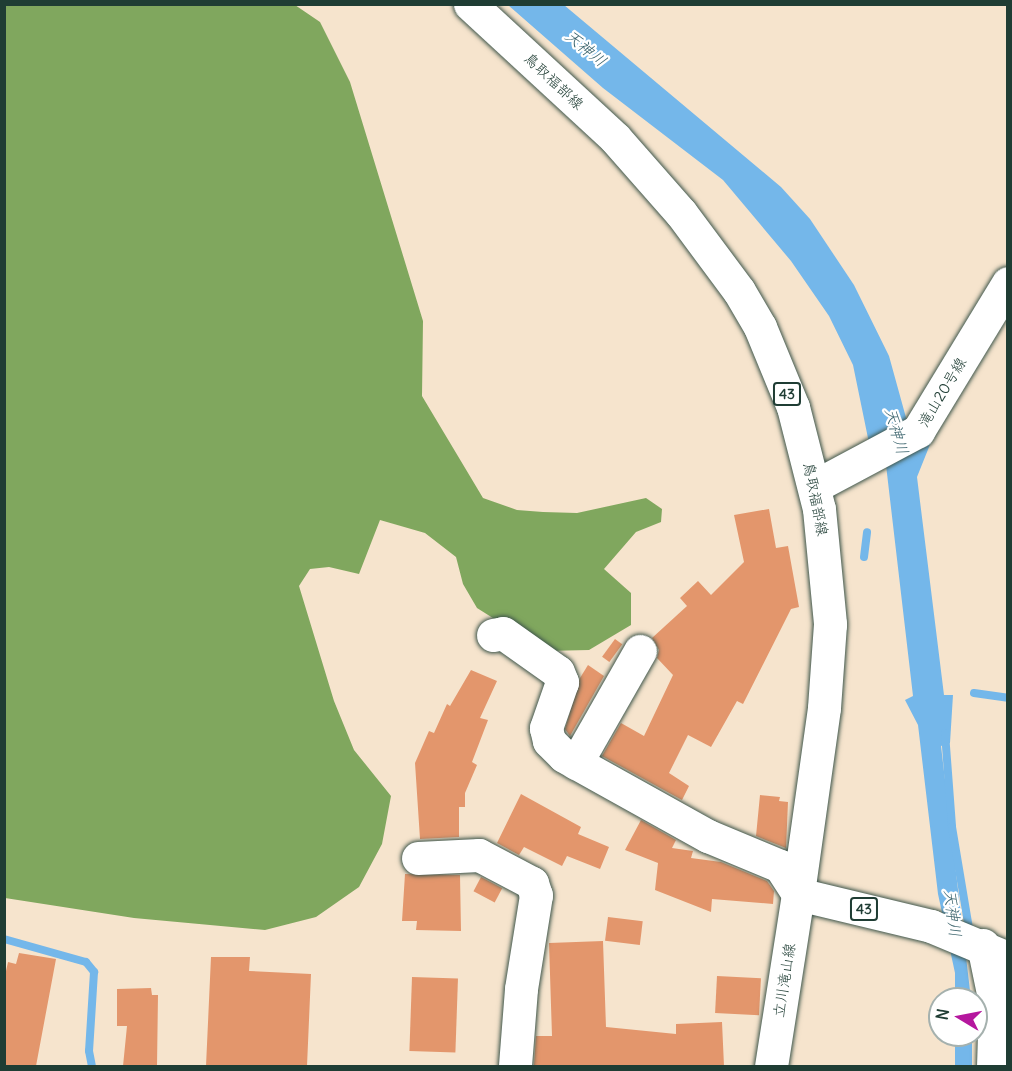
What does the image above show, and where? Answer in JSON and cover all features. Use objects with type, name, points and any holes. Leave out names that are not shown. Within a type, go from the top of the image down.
[{"type":"street","name":"鳥取福部線","points":[[471,4],[615,138],[713,253],[764,337],[793,407],[815,486],[828,584],[829,668],[798,894]]},
{"type":"street","name":"滝山20号線","points":[[815,486],[914,435],[1008,283]]},
{"type":"street","points":[[493,635],[503,633],[558,672],[560,688],[546,728],[549,741],[576,763],[708,836],[780,866],[798,894]]},
{"type":"street","points":[[576,763],[603,711],[640,651]]},
{"type":"street","points":[[560,688],[603,711]]},
{"type":"street","points":[[418,858],[479,855],[532,883],[536,895],[521,989],[515,1066]]},
{"type":"street","name":"43","points":[[798,894],[931,926],[989,948]]},
{"type":"street","name":"立川滝山線","points":[[771,1066],[798,894]]},
{"type":"street","points":[[989,948],[994,1003],[993,1066]]},
{"type":"green space","points":[[4,5],[295,5],[320,22],[350,82],[423,321],[422,396],[483,498],[517,510],[543,512],[577,513],[646,498],[662,509],[661,522],[636,532],[604,569],[631,593],[631,625],[589,650],[545,651],[477,608],[463,584],[456,557],[425,533],[380,520],[359,574],[329,567],[310,569],[299,586],[334,701],[354,750],[391,796],[382,844],[359,887],[316,917],[265,930],[134,918],[5,898]]},
{"type":"water","name":"天神川","points":[[508,5],[564,5],[781,187],[810,219],[854,285],[889,356],[913,443],[935,432],[917,477],[944,695],[953,695],[950,743],[941,746],[970,987],[955,987],[955,973],[938,894],[918,725],[905,700],[913,696],[886,465],[869,443],[853,365],[829,316],[791,261],[723,180],[603,88]]},
{"type":"water","points":[[955,1047],[972,1047],[972,1066],[955,1066]]},
{"type":"building","points":[[769,509],[776,548],[788,546],[799,607],[791,609],[743,704],[737,701],[711,747],[688,735],[669,773],[689,786],[682,800],[602,756],[621,723],[644,736],[673,675],[657,658],[659,650],[652,638],[687,606],[680,598],[698,581],[711,595],[744,562],[734,515]]},
{"type":"building","points":[[615,639],[622,644],[609,662],[602,657]]},
{"type":"building","points":[[588,665],[604,676],[570,736],[565,729],[580,678]]},
{"type":"building","points":[[471,670],[497,681],[480,718],[488,720],[472,762],[477,765],[465,793],[465,807],[459,807],[459,837],[420,839],[415,763],[429,731],[434,733],[447,704],[450,706]]},
{"type":"building","points":[[521,794],[581,827],[578,834],[609,847],[600,869],[567,856],[562,866],[524,847],[519,855],[497,843]]},
{"type":"building","points":[[760,795],[780,797],[779,801],[788,802],[786,848],[756,836]]},
{"type":"building","points":[[641,820],[676,840],[672,848],[693,851],[691,858],[721,862],[767,881],[774,891],[773,904],[712,899],[711,912],[655,890],[658,863],[625,850]]},
{"type":"building","points":[[405,874],[460,875],[461,931],[416,930],[417,921],[402,921]]},
{"type":"building","points":[[481,877],[502,888],[495,902],[473,891]]},
{"type":"building","points":[[608,917],[643,921],[640,945],[605,941]]},
{"type":"building","points":[[603,941],[606,1027],[676,1034],[676,1024],[722,1022],[724,1066],[534,1065],[536,1036],[552,1036],[549,943]]},
{"type":"building","points":[[19,953],[56,959],[36,1066],[4,1066],[4,980],[8,962],[16,964]]},
{"type":"building","points":[[211,957],[250,957],[249,971],[311,974],[307,1066],[206,1066]]},
{"type":"building","points":[[717,976],[761,978],[759,1015],[715,1013]]},
{"type":"building","points":[[412,977],[458,979],[455,1053],[409,1051]]},
{"type":"building","points":[[151,988],[152,995],[158,995],[157,1066],[123,1066],[127,1026],[117,1026],[117,989]]},
{"type":"waterway","points":[[864,557],[867,532]]},
{"type":"waterway","points":[[974,693],[1008,698]]},
{"type":"waterway","name":"天神川","points":[[945,733],[952,827],[970,934]]},
{"type":"waterway","points":[[4,939],[86,962],[94,972],[89,1051],[92,1066]]}]
